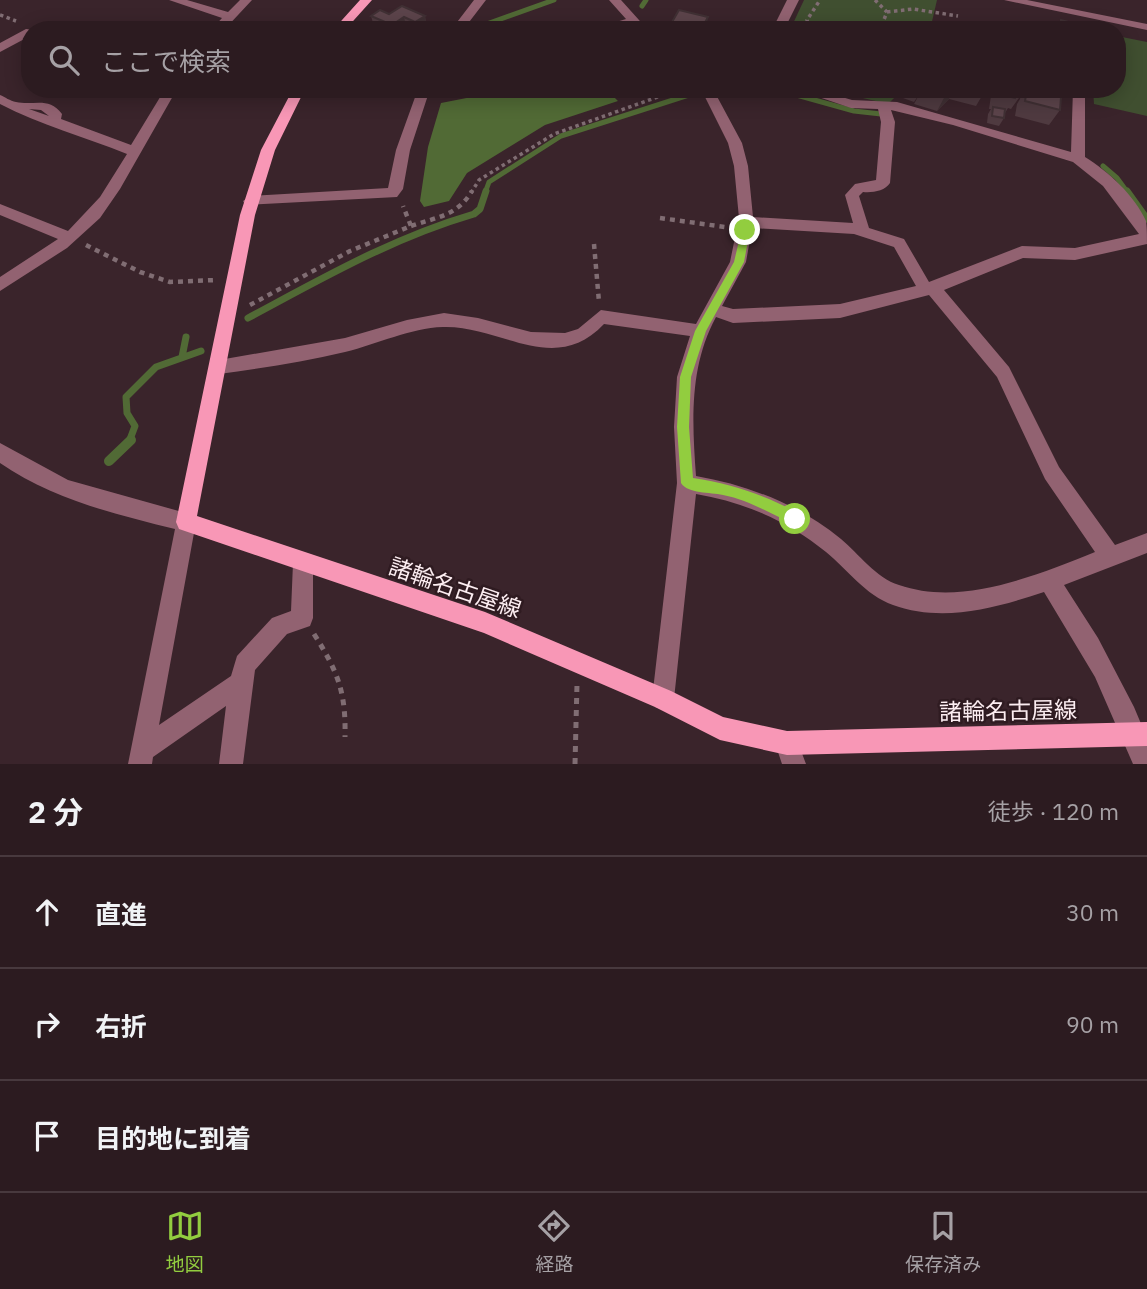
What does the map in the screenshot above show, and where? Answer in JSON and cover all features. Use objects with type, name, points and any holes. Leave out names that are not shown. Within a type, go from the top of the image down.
[{"type":"main road","points":[[347,21],[366,0]]},
{"type":"main road","points":[[186,522],[250,201],[279,127],[294,98]]},
{"type":"main road","name":"諸輪名古屋線","points":[[186,522],[485,623],[663,699],[720,728],[791,753],[1141,734]]},
{"type":"street","points":[[175,0],[228,16]]},
{"type":"street","points":[[224,21],[246,0]]},
{"type":"street","points":[[464,21],[480,0]]},
{"type":"street","points":[[615,0],[633,20],[629,21]]},
{"type":"street","points":[[782,21],[793,0]]},
{"type":"street","points":[[1010,0],[1116,21]]},
{"type":"street","points":[[1079,21],[1080,0]]},
{"type":"street","points":[[1126,23],[1147,27]]},
{"type":"street","points":[[0,48],[21,36]]},
{"type":"street","points":[[0,285],[69,237],[102,205],[165,98]]},
{"type":"street","points":[[250,201],[392,193],[396,189],[402,150],[421,98]]},
{"type":"street","points":[[663,699],[687,483],[683,427],[686,377],[700,331],[738,262],[746,226],[741,166],[735,143],[712,98]]},
{"type":"street","points":[[713,310],[733,317],[840,312],[929,288],[1022,253],[1075,254],[1147,236],[1109,182],[1092,166],[1078,159],[897,106],[851,104],[831,98]]},
{"type":"street","points":[[1078,159],[1079,98]]},
{"type":"street","points":[[0,99],[18,106],[26,114],[54,121],[133,151]]},
{"type":"street","points":[[862,231],[852,195],[860,187],[871,188],[883,183],[888,122],[884,106]]},
{"type":"street","points":[[0,209],[69,237]]},
{"type":"street","points":[[746,226],[862,231],[899,243],[929,288],[1003,372],[1052,473],[1111,556]]},
{"type":"street","points":[[219,367],[347,344],[416,325],[446,320],[558,342],[582,334],[601,317],[700,331]]},
{"type":"street","points":[[0,452],[29,471],[68,489],[95,499],[186,522],[141,758]]},
{"type":"street","points":[[687,483],[725,489],[766,502],[832,545],[894,595],[915,601],[948,603],[984,598],[1049,580],[1147,543]]},
{"type":"street","points":[[231,764],[240,683],[245,664],[280,626],[302,618],[303,563]]},
{"type":"street","points":[[1049,580],[1083,631],[1141,734],[1145,764]]},
{"type":"street","points":[[141,758],[240,683]]},
{"type":"path","points":[[807,21],[820,0]]},
{"type":"path","points":[[875,0],[887,12]]},
{"type":"path","points":[[887,12],[913,9],[958,16]]},
{"type":"path","points":[[883,21],[887,12]]},
{"type":"path","points":[[246,307],[350,251],[456,211],[464,205],[479,180],[554,134],[655,98]]},
{"type":"path","points":[[392,193],[400,199],[411,226]]},
{"type":"path","points":[[660,218],[746,226]]},
{"type":"path","points":[[69,237],[140,272],[170,282],[219,279]]},
{"type":"path","points":[[594,244],[601,317]]},
{"type":"path","points":[[302,618],[341,678],[346,699],[345,737]]},
{"type":"path","points":[[575,764],[578,662]]},
{"type":"shaded area","points":[[804,0],[937,0],[932,21],[794,21]]},
{"type":"shaded area","points":[[1126,38],[1147,42],[1147,116],[1094,104],[1094,98],[1126,98]]},
{"type":"shaded area","points":[[467,98],[615,98],[618,101],[545,125],[467,173],[449,201],[424,207],[420,201],[428,147],[441,103]]},
{"type":"shaded area","points":[[863,98],[894,98],[888,104]]},
{"type":"building","points":[[402,6],[425,16],[417,21],[404,17],[398,21],[383,21],[371,16],[380,10],[389,14]]},
{"type":"building","points":[[679,10],[708,17],[706,21],[673,21]]},
{"type":"building","points":[[1026,98],[1061,98],[1060,110],[1025,101]]},
{"type":"building","points":[[993,107],[1005,109],[1004,118],[992,116]]},
{"type":"waterway","points":[[495,21],[554,0]]},
{"type":"waterway","points":[[642,6],[646,0]]},
{"type":"waterway","points":[[485,193],[489,182],[561,136],[679,98]]},
{"type":"waterway","points":[[807,98],[854,111],[881,114]]},
{"type":"waterway","points":[[1103,166],[1117,178],[1128,193]]},
{"type":"waterway","points":[[248,318],[386,247],[474,214],[480,209],[486,191]]},
{"type":"waterway","points":[[1127,191],[1147,219]]},
{"type":"waterway","points":[[182,357],[186,337]]},
{"type":"waterway","points":[[129,442],[135,426],[127,413],[126,397],[156,367],[201,351]]},
{"type":"waterway","points":[[109,461],[129,442]]},
{"type":"route","points":[[745,230],[738,262],[700,331],[686,377],[683,427],[687,483],[725,489],[766,502],[795,519]]}]
